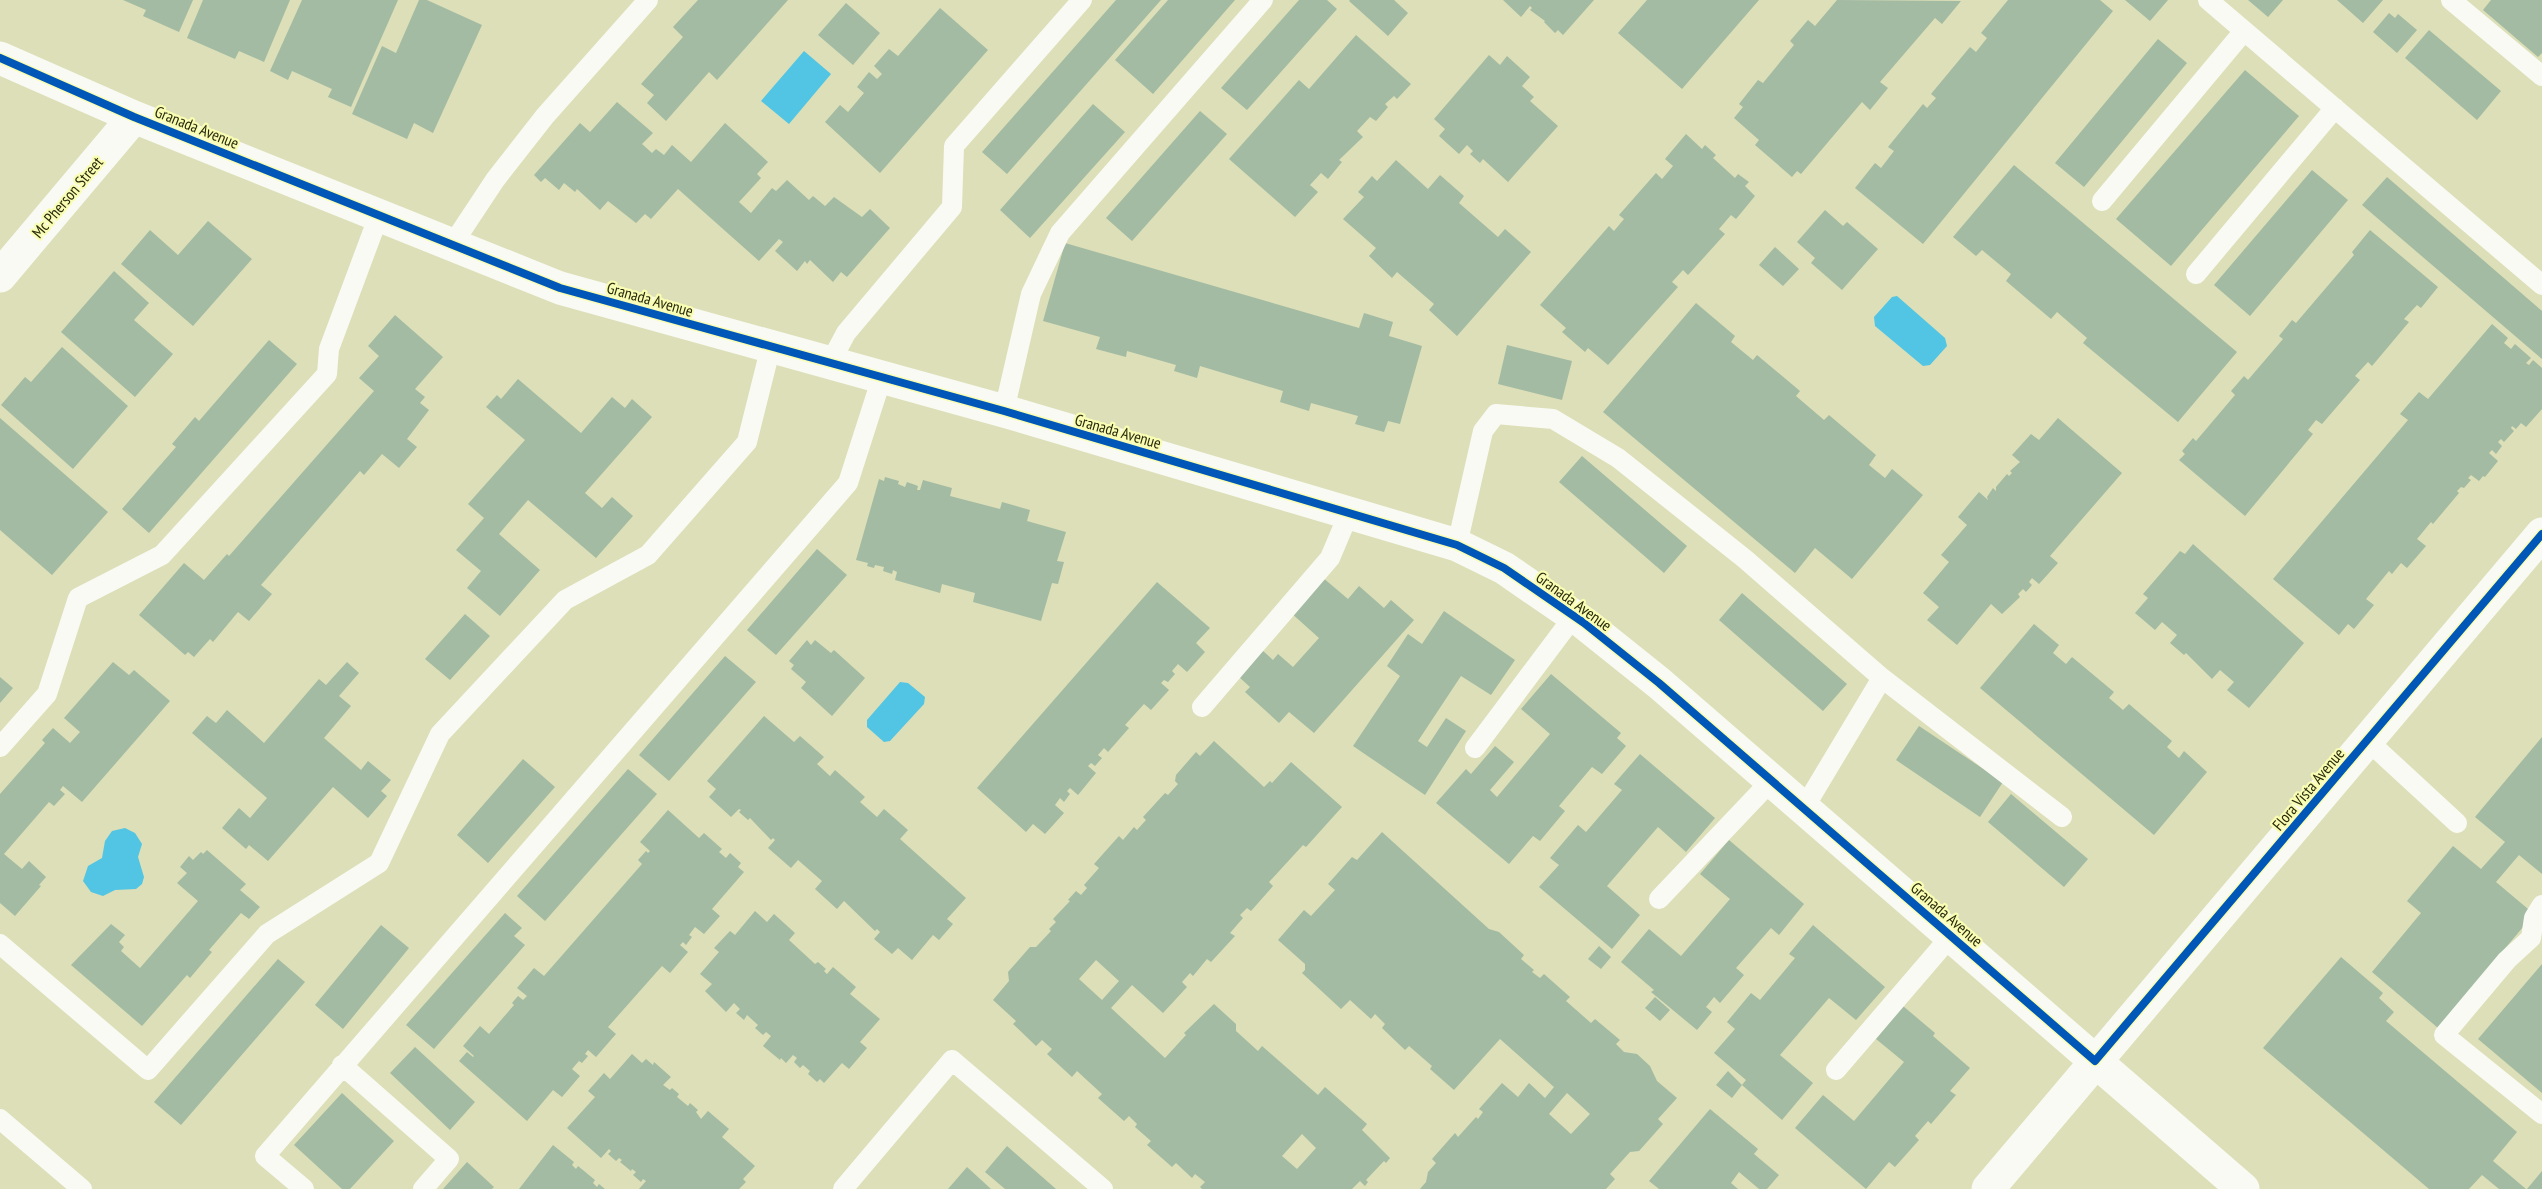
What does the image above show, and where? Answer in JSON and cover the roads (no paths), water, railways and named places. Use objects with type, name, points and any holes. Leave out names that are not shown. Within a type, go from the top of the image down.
[{"type":"street","name":"Granada Avenue","points":[[0,58],[134,117],[560,288],[1004,411],[1457,545],[1504,568],[1574,616],[1659,683],[2243,1189]]},
{"type":"street","name":"Mc Pherson Street","points":[[0,276],[134,117]]},
{"type":"street","name":"Flora Vista Avenue","points":[[1988,1189],[2542,534]]},
{"type":"lane","points":[[452,245],[495,180],[544,116],[648,0]]},
{"type":"lane","points":[[830,363],[846,333],[952,207],[954,146],[1082,0]]},
{"type":"lane","points":[[1004,411],[1031,294],[1060,233],[1263,0]]},
{"type":"lane","points":[[2208,0],[2542,285]]},
{"type":"lane","points":[[2451,0],[2542,76]]},
{"type":"lane","points":[[2102,201],[2244,31]]},
{"type":"lane","points":[[2196,274],[2335,108]]},
{"type":"lane","points":[[0,747],[47,694],[78,598],[162,555],[327,374],[329,349],[379,215]]},
{"type":"lane","points":[[0,944],[148,1070],[267,934],[379,863],[440,734],[565,600],[648,555],[747,442],[771,346]]},
{"type":"lane","points":[[304,1189],[265,1156],[848,483],[882,377]]},
{"type":"lane","points":[[1457,545],[1483,431],[1496,414],[1553,419],[1618,458],[1745,559],[1882,678],[2062,817]]},
{"type":"lane","points":[[1202,706],[1330,558],[1349,513]]},
{"type":"lane","points":[[1475,748],[1574,616]]},
{"type":"lane","points":[[1804,808],[1882,678]]},
{"type":"lane","points":[[2367,740],[2457,823]]},
{"type":"lane","points":[[1659,899],[1772,780]]},
{"type":"lane","points":[[2542,905],[2534,918],[2531,938],[2507,960],[2444,1035],[2542,1114]]},
{"type":"lane","points":[[1836,1070],[1951,936]]},
{"type":"lane","points":[[843,1189],[952,1060],[1103,1189]]},
{"type":"lane","points":[[342,1065],[449,1159],[423,1189]]},
{"type":"lane","points":[[0,1119],[82,1189]]},
{"type":"water","points":[[804,51],[831,74],[789,124],[761,101]]},
{"type":"water","points":[[1897,296],[1945,338],[1947,346],[1930,365],[1923,366],[1875,326],[1874,317],[1892,297]]},
{"type":"water","points":[[900,682],[908,683],[925,697],[924,704],[890,741],[884,742],[867,727],[867,720]]},
{"type":"water","points":[[125,828],[135,833],[142,844],[138,857],[144,877],[142,884],[136,889],[115,890],[103,896],[91,892],[83,881],[88,866],[102,858],[105,841],[112,831]]}]
